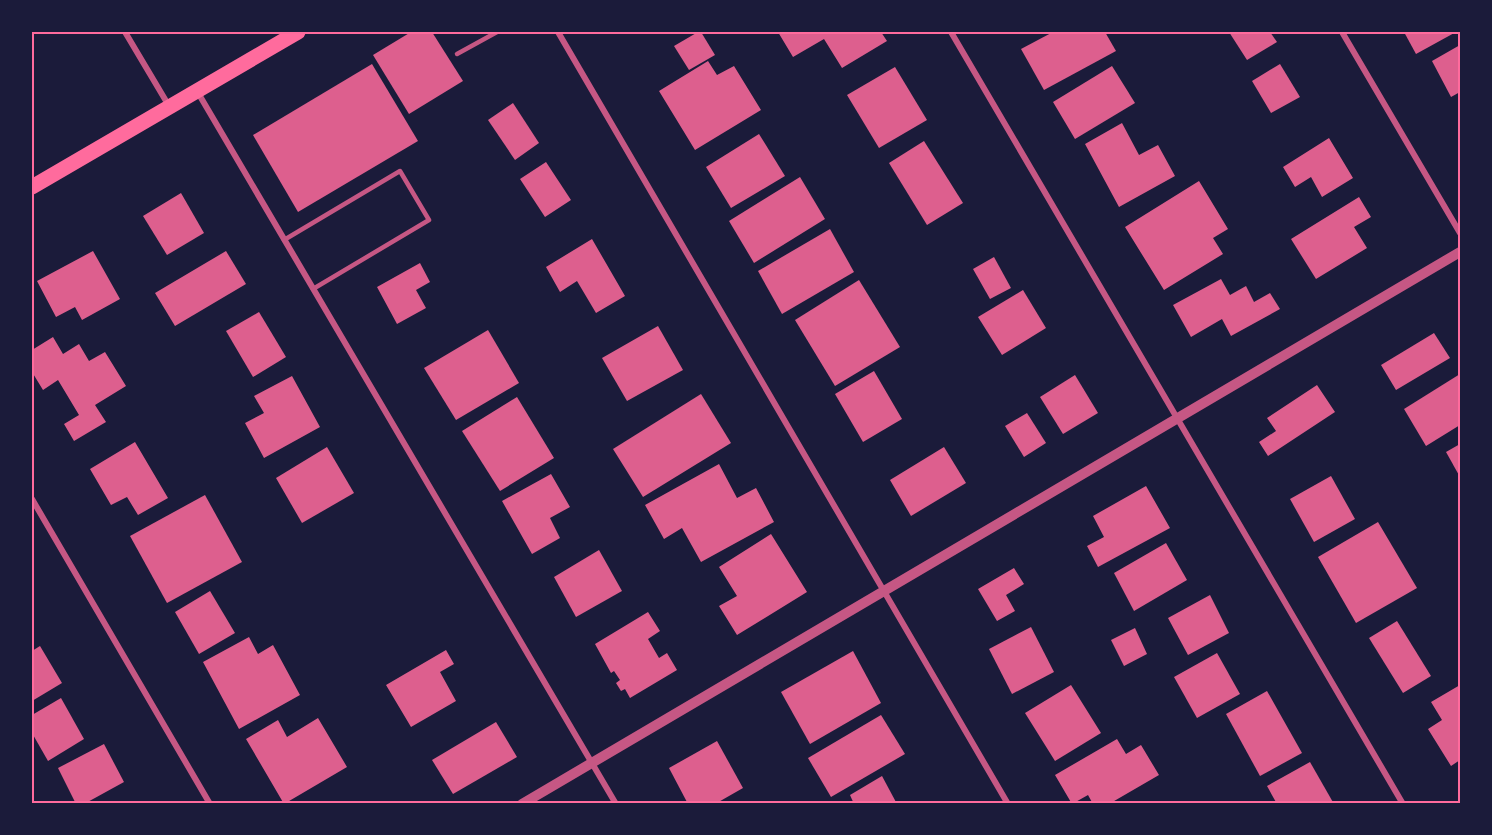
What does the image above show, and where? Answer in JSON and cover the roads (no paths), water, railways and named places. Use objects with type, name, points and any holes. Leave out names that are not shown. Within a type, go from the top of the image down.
[{"type":"main road","points":[[32,187],[298,32]]},
{"type":"street","points":[[125,32],[169,106]]},
{"type":"street","points":[[558,32],[1008,804]]},
{"type":"street","points":[[951,32],[1403,804]]},
{"type":"street","points":[[1342,32],[1461,233]]},
{"type":"street","points":[[196,91],[616,804]]},
{"type":"street","points":[[522,804],[1461,252]]},
{"type":"street","points":[[32,499],[210,804]]},
{"type":"lane","points":[[457,54],[497,32]]},
{"type":"lane","points":[[284,240],[400,171],[429,220],[313,289]]}]
